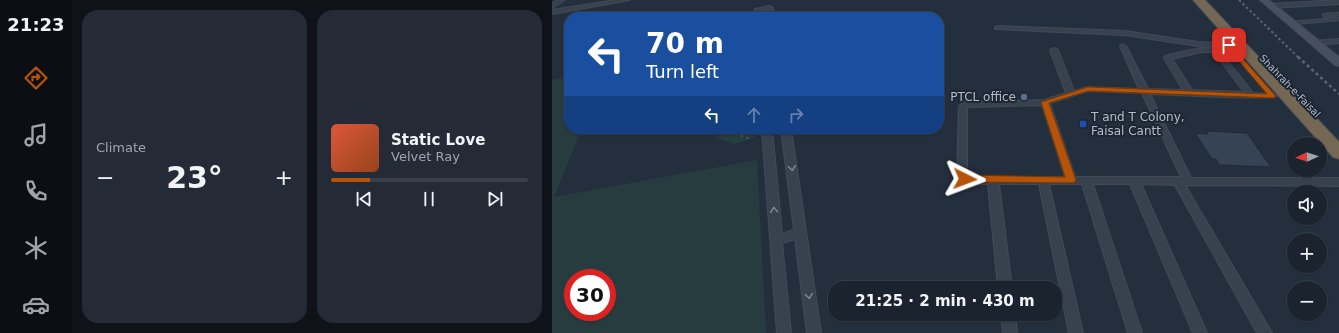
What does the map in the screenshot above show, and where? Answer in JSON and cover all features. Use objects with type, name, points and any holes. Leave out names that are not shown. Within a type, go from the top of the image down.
[{"type":"highway","points":[[1189,0],[1310,137]]},
{"type":"highway","name":"Shahrah-e-Faisal","points":[[1199,0],[1339,153]]},
{"type":"highway","name":"Shahrah-e-Faisal","points":[[1208,0],[1339,137]]},
{"type":"highway","points":[[1327,156],[1339,169]]},
{"type":"street","points":[[552,6],[562,0]]},
{"type":"street","points":[[583,7],[594,0]]},
{"type":"street","points":[[552,12],[628,0]]},
{"type":"street","points":[[1267,3],[1339,2]]},
{"type":"street","points":[[1267,3],[1339,63]]},
{"type":"street","points":[[761,12],[770,8],[770,12]]},
{"type":"street","points":[[997,28],[1125,33],[1198,44],[1229,45]]},
{"type":"street","points":[[1314,43],[1339,41]]},
{"type":"street","points":[[1123,46],[1183,181],[1265,333]]},
{"type":"street","points":[[1054,50],[1071,94]]},
{"type":"street","points":[[1189,93],[1168,58],[1200,50],[1216,50],[1251,96]]},
{"type":"street","points":[[1273,96],[1088,89],[1045,102],[968,104],[963,106],[962,176],[965,179],[993,180],[1339,182]]},
{"type":"street","points":[[1045,102],[1071,180]]},
{"type":"street","points":[[767,134],[784,333]]},
{"type":"street","points":[[787,134],[814,333]]},
{"type":"street","points":[[993,180],[1004,281]]},
{"type":"street","points":[[1043,180],[1076,333]]},
{"type":"street","points":[[1086,180],[1135,333]]},
{"type":"street","points":[[1134,180],[1200,333]]},
{"type":"street","points":[[776,240],[801,233]]},
{"type":"street","points":[[1009,321],[1010,333]]},
{"type":"lane","points":[[1333,20],[1324,15],[1339,14]]},
{"type":"lane","points":[[1291,23],[1339,19]]},
{"type":"path","points":[[735,134],[751,139]]},
{"type":"green space","points":[[564,78],[564,134],[580,134],[554,197],[757,160],[766,333],[552,333],[552,80]]},
{"type":"green space","points":[[721,134],[756,134],[756,137],[735,144],[716,138]]},
{"type":"building","points":[[1206,131],[1247,133],[1271,167],[1219,165],[1216,159],[1212,159],[1195,133],[1208,134]]},
{"type":"railway","points":[[1239,0],[1299,58]]},
{"type":"railway","points":[[1298,57],[1339,94]]},
{"type":"place","name":"PTCL office","points":[[1024,97]]},
{"type":"place","name":"T and T Colony, Faisal Cantt","points":[[1083,124]]},
{"type":"route","points":[[965,179],[1071,180],[1045,102],[1088,89],[1273,96],[1229,45]]}]
